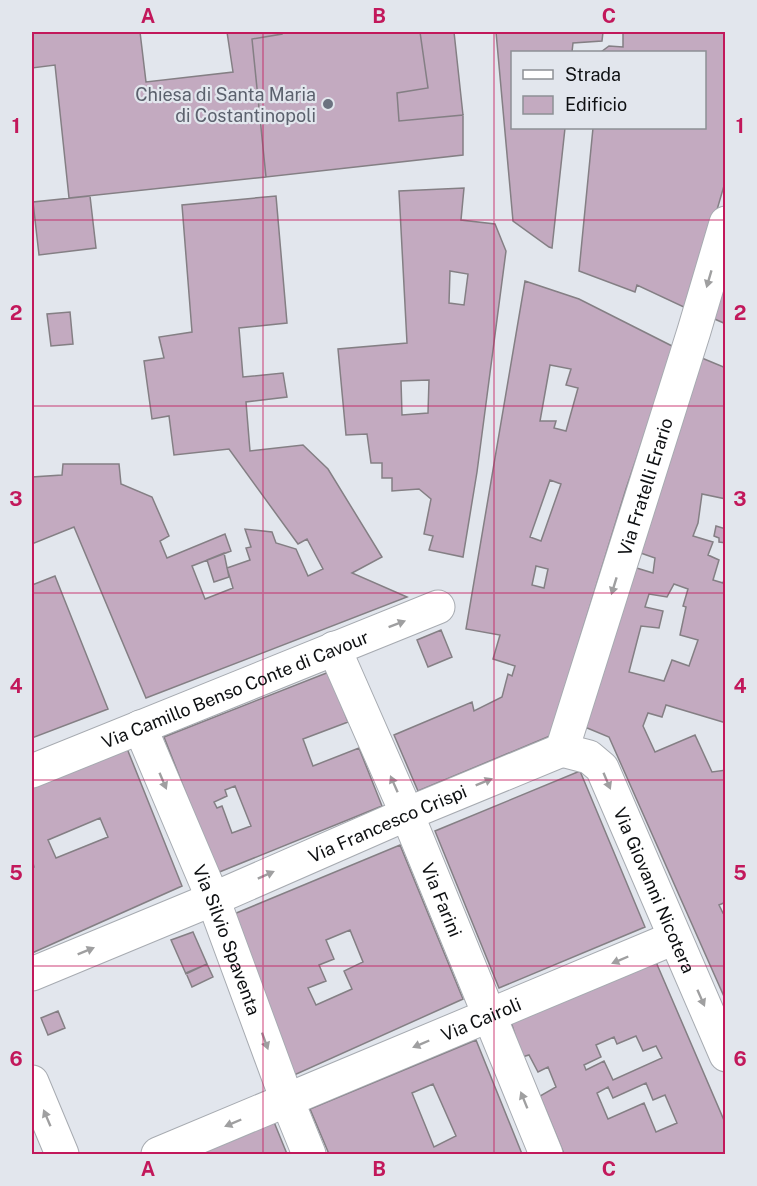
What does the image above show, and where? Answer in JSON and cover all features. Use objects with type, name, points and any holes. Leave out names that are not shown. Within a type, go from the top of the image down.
[{"type":"street","name":"Via Fratelli Erario","points":[[562,750],[726,223]]},
{"type":"street","name":"Via Camillo Benso Conte di Cavour","points":[[32,771],[438,607]]},
{"type":"street","name":"Via Farini","points":[[334,648],[407,814],[546,1155]]},
{"type":"street","name":"Via Silvio Spaventa","points":[[140,727],[213,899],[309,1155]]},
{"type":"street","name":"Via Francesco Crispi","points":[[32,974],[562,750]]},
{"type":"street","name":"Via Giovanni Nicotera","points":[[562,750],[589,756],[602,768],[726,1055]]},
{"type":"street","name":"Via Cairoli","points":[[158,1155],[674,938]]},
{"type":"street","points":[[32,1082],[62,1155]]},
{"type":"building","points":[[32,32],[140,32],[146,82],[233,72],[227,32],[282,32],[282,34],[252,39],[266,177],[69,198],[55,65],[32,68]]},
{"type":"building","name":"Chiesa di Santa Maria di Costantinopoli","points":[[282,32],[420,32],[428,88],[397,93],[399,121],[463,115],[463,155],[266,177],[252,39],[282,34]]},
{"type":"building","points":[[420,32],[454,32],[463,115],[399,121],[397,93],[428,88]]},
{"type":"building","points":[[496,32],[603,32],[602,41],[573,43],[572,51],[511,51],[511,129],[565,129],[552,248],[513,221]]},
{"type":"building","points":[[623,32],[726,32],[726,179],[688,309],[637,285],[635,292],[579,271],[593,129],[706,129],[706,51],[602,51],[609,46],[623,47]]},
{"type":"building","points":[[464,188],[461,220],[495,224],[506,251],[477,472],[463,557],[429,550],[433,536],[424,534],[431,499],[419,489],[392,491],[392,478],[382,478],[382,463],[371,463],[367,434],[346,435],[338,349],[407,343],[399,191]],"holes":[[[450,271],[468,274],[464,305],[449,303]],[[429,380],[428,413],[402,415],[401,381]]]},
{"type":"building","points":[[90,196],[96,248],[39,255],[33,202]]},
{"type":"building","points":[[276,196],[287,323],[239,328],[243,377],[283,373],[287,397],[246,402],[250,451],[303,445],[328,469],[382,557],[352,573],[407,597],[146,698],[74,527],[32,544],[32,477],[62,475],[63,464],[119,464],[121,484],[152,497],[169,536],[160,541],[167,558],[225,534],[231,551],[192,566],[205,599],[233,588],[227,568],[250,560],[246,548],[251,547],[245,529],[272,532],[276,543],[296,549],[308,576],[323,569],[307,539],[298,544],[229,449],[174,455],[169,416],[152,419],[144,361],[164,358],[159,337],[192,332],[182,205]]},
{"type":"building","points":[[726,266],[726,324],[710,317]]},
{"type":"building","points":[[525,281],[579,299],[674,347],[626,489],[550,736],[418,791],[394,735],[472,702],[474,711],[502,697],[508,674],[512,676],[515,666],[493,659],[500,635],[466,629]],"holes":[[[550,365],[571,369],[566,385],[578,388],[566,431],[554,428],[556,421],[540,421]],[[550,480],[561,484],[541,541],[530,537]],[[536,566],[548,569],[544,588],[532,585]]]},
{"type":"building","points":[[70,312],[73,344],[51,346],[47,314]]},
{"type":"building","points":[[697,356],[726,368],[726,499],[702,494],[698,523],[693,536],[713,542],[708,555],[719,560],[713,580],[723,583],[726,573],[726,723],[666,705],[662,717],[648,713],[643,726],[655,752],[695,735],[712,772],[726,770],[726,902],[719,905],[723,913],[726,912],[726,1001],[609,737],[580,725],[630,566],[653,573],[655,558],[635,551]],"holes":[[[674,584],[688,589],[683,606],[686,607],[680,635],[698,640],[689,666],[672,660],[664,681],[629,672],[641,626],[659,628],[663,611],[645,607],[649,594],[667,597]]]},
{"type":"building","points":[[716,526],[726,529],[726,543],[719,542],[719,538],[714,536]]},
{"type":"building","points":[[224,553],[229,577],[214,582],[207,560]]},
{"type":"building","points":[[55,576],[108,709],[32,738],[32,585]]},
{"type":"building","points":[[441,630],[452,657],[428,667],[417,640]]},
{"type":"building","points":[[329,672],[348,722],[303,739],[313,766],[359,748],[382,806],[217,873],[164,737]],"holes":[[[235,786],[251,826],[232,833],[222,806],[217,808],[214,802],[227,796],[225,790]]]},
{"type":"building","points":[[126,746],[182,886],[32,953],[32,868],[34,867],[32,859],[32,783]],"holes":[[[100,818],[108,837],[56,858],[48,840]]]},
{"type":"building","points":[[580,771],[645,927],[499,988],[435,831]]},
{"type":"building","points":[[400,845],[463,999],[292,1076],[234,914]],"holes":[[[350,930],[363,962],[344,971],[352,989],[316,1005],[308,988],[326,981],[319,965],[334,959],[326,940]]]},
{"type":"building","points":[[193,932],[207,964],[186,974],[171,940]]},
{"type":"building","points":[[656,962],[726,1125],[726,1154],[564,1154],[540,1096],[556,1087],[548,1067],[538,1072],[529,1055],[522,1057],[511,1022]],"holes":[[[636,1036],[643,1051],[656,1046],[662,1058],[613,1080],[604,1061],[586,1070],[584,1065],[601,1057],[596,1045],[614,1037],[617,1044]],[[646,1083],[653,1100],[665,1095],[677,1123],[656,1132],[644,1103],[608,1119],[597,1093],[608,1087],[613,1098]]]},
{"type":"building","points":[[207,964],[213,977],[192,987],[186,973]]},
{"type":"building","points":[[58,1011],[65,1028],[48,1035],[41,1018]]},
{"type":"building","points":[[476,1040],[522,1154],[329,1154],[310,1109]],"holes":[[[433,1084],[456,1136],[434,1147],[412,1093]]]},
{"type":"building","points":[[274,1122],[287,1154],[197,1154]]},
{"type":"place","name":"Chiesa di Santa Maria di Costantinopoli","points":[[328,104]]}]
